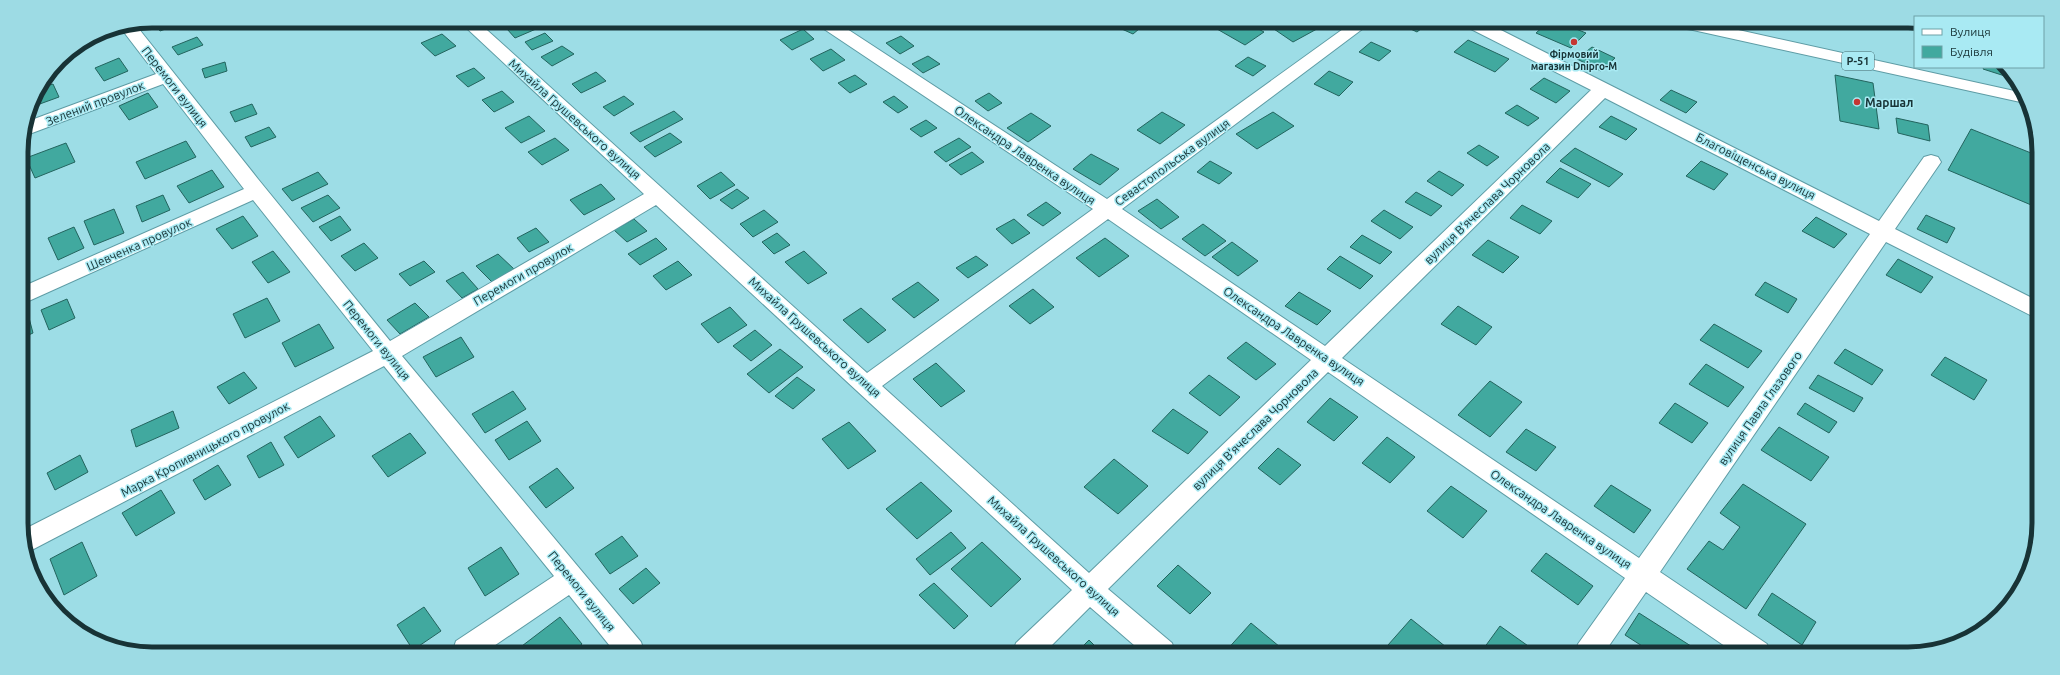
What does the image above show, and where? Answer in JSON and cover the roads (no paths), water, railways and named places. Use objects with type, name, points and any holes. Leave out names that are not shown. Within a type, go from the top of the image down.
[{"type":"street","name":"Михайла Грушевського вулиця","points":[[475,28],[1089,589],[1156,647]]},
{"type":"street","name":"Олександра Лавренка вулиця","points":[[835,28],[1107,209],[1748,647]]},
{"type":"street","name":"Севастопольська вулиця","points":[[867,385],[1356,28]]},
{"type":"street","name":"Благовіщенська вулиця","points":[[1483,28],[2032,308]]},
{"type":"street","name":"Р-51","points":[[1707,28],[2019,97]]},
{"type":"street","name":"Перемоги вулиця","points":[[131,30],[256,191],[387,354],[628,647]]},
{"type":"street","name":"Зелений провулок","points":[[30,128],[166,77]]},
{"type":"street","name":"вулиця В’ячеслава Чорновола","points":[[1031,647],[1089,589],[1328,359],[1603,88]]},
{"type":"street","name":"вулиця Павла Глазового","points":[[1592,647],[1931,162]]},
{"type":"street","name":"Шевченка провулок","points":[[28,293],[256,191]]},
{"type":"street","name":"Перемоги провулок","points":[[387,354],[658,195]]},
{"type":"street","name":"Марка Кропивницького провулок","points":[[29,540],[387,354]]},
{"type":"street","points":[[470,647],[572,578]]},
{"type":"place","name":"Фірмовий магазин Dnipro-M","points":[[1574,42]]},
{"type":"place","name":"Маршал","points":[[1857,102]]}]
